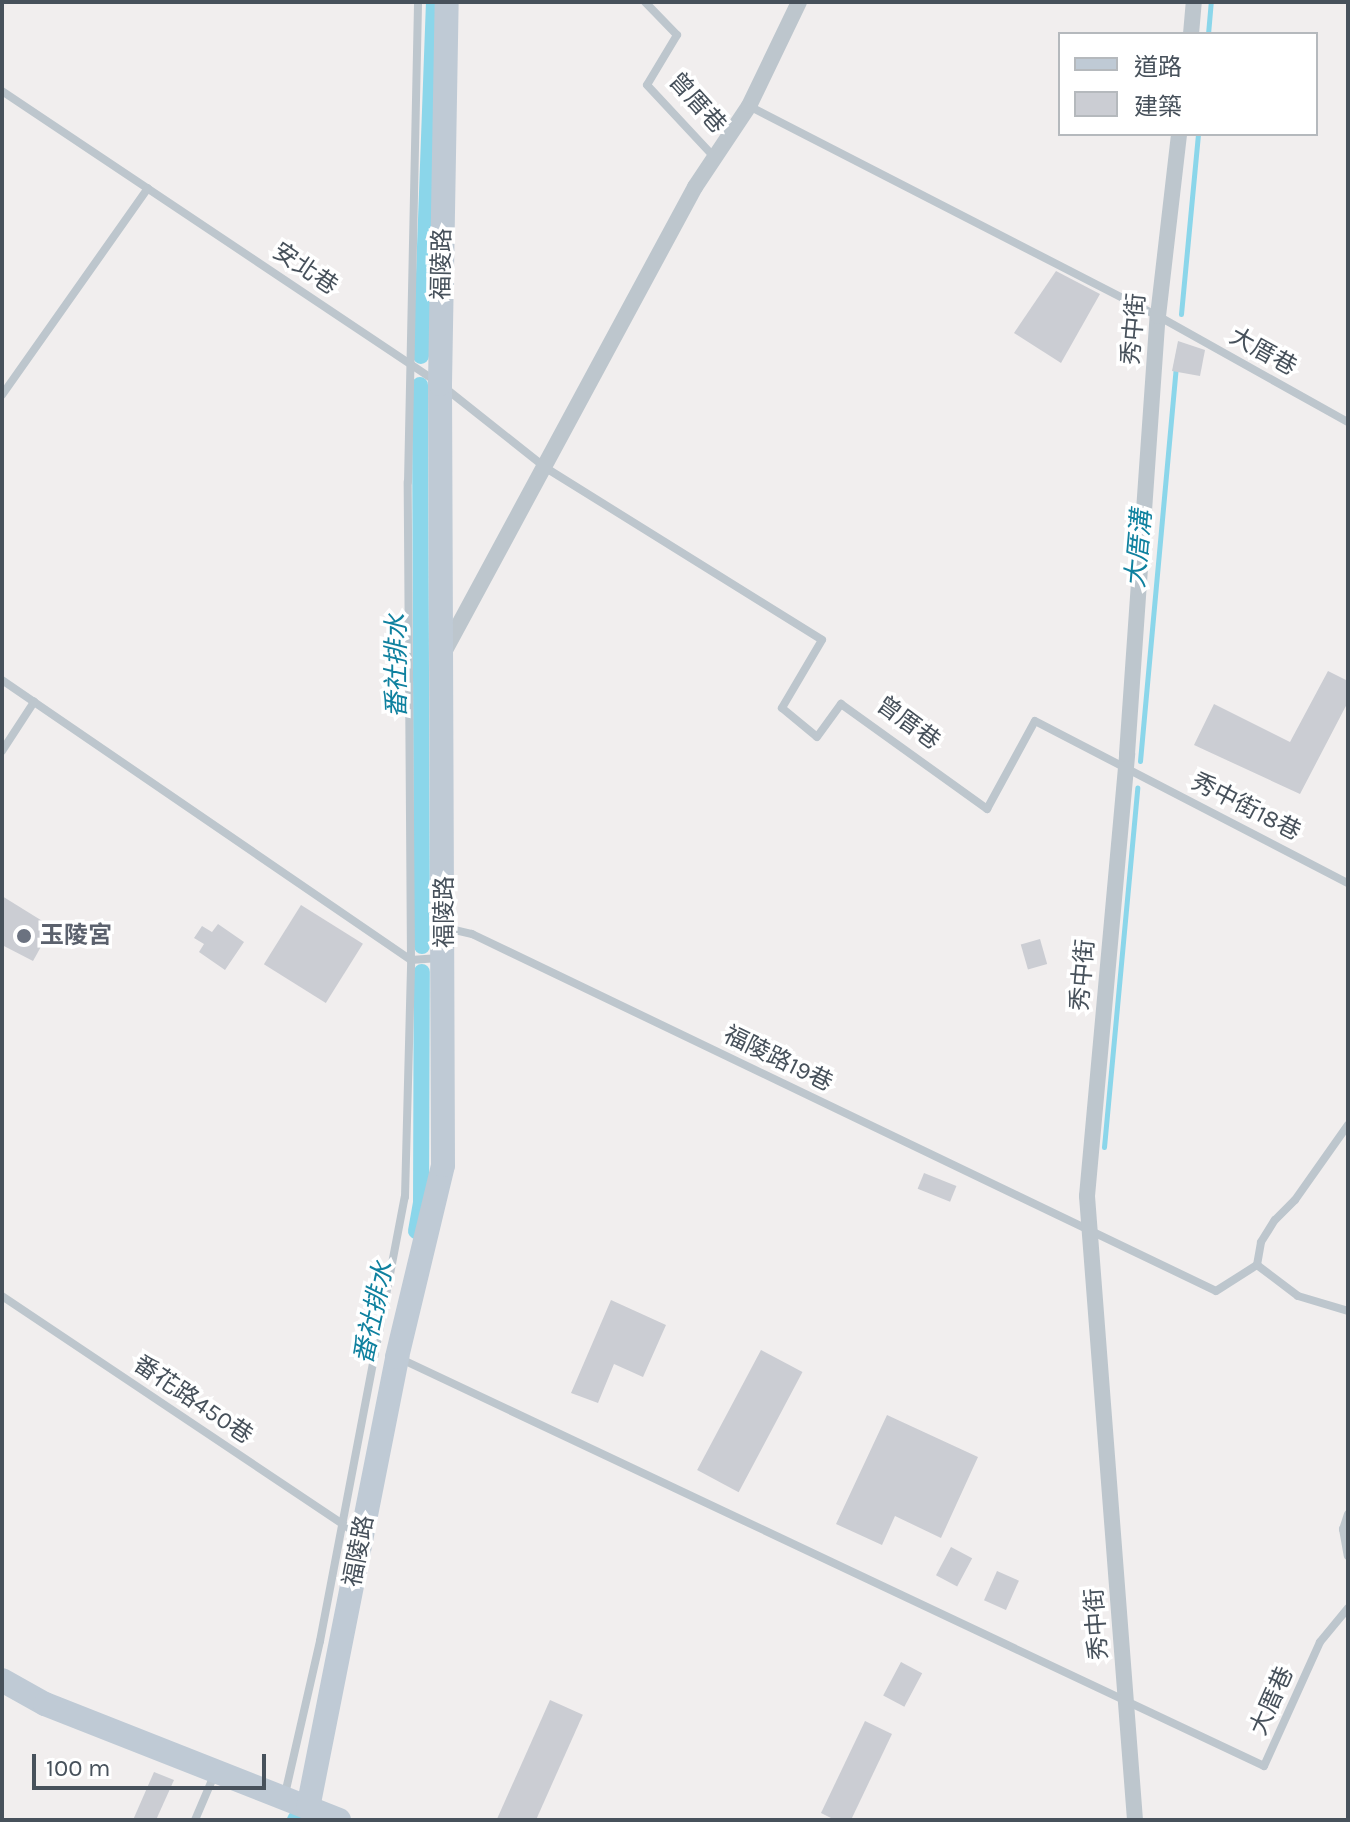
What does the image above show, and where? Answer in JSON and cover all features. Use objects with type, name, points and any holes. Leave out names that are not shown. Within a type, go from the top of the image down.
[{"type":"street","name":"福陵路","points":[[308,1808],[352,1530],[443,1165],[446,928],[440,659],[440,384],[447,2]]},
{"type":"street","name":"曾厝巷","points":[[440,659],[546,468],[695,187],[749,106],[799,2]]},
{"type":"street","points":[[1191,32],[1194,2]]},
{"type":"street","name":"秀中街","points":[[1135,1820],[1087,1196],[1125,768],[1158,316],[1179,136]]},
{"type":"street","points":[[2,1680],[45,1704],[339,1820]]},
{"type":"lane","points":[[284,1799],[352,1530],[405,1197],[411,960],[408,482],[418,2]]},
{"type":"lane","name":"曾厝巷","points":[[645,2],[677,35],[647,85],[716,159]]},
{"type":"lane","name":"安北巷","points":[[2,91],[440,384]]},
{"type":"lane","name":"大厝巷","points":[[749,106],[1158,316],[1348,422]]},
{"type":"lane","points":[[2,395],[148,188]]},
{"type":"lane","name":"曾厝巷","points":[[440,384],[546,468],[822,640],[782,708],[817,737],[841,704],[987,809],[1035,721],[1125,768]]},
{"type":"lane","points":[[2,680],[411,960],[444,958]]},
{"type":"lane","points":[[2,751],[34,702]]},
{"type":"lane","name":"秀中街18巷","points":[[1125,768],[1348,883]]},
{"type":"lane","name":"福陵路19巷","points":[[446,928],[472,934],[1091,1232]]},
{"type":"lane","points":[[1091,1232],[1216,1291],[1257,1265],[1261,1242],[1275,1220],[1295,1200],[1348,1125]]},
{"type":"lane","points":[[1257,1265],[1298,1296],[1348,1311]]},
{"type":"lane","name":"番花路450巷","points":[[2,1296],[352,1530]]},
{"type":"lane","points":[[397,1357],[1127,1704]]},
{"type":"lane","points":[[1348,1514],[1348,1556]]},
{"type":"lane","name":"大厝巷","points":[[1127,1704],[1264,1766],[1320,1642],[1348,1608]]},
{"type":"lane","points":[[195,1820],[216,1773]]},
{"type":"building","points":[[1056,271],[1100,294],[1061,363],[1014,333]]},
{"type":"building","points":[[1178,341],[1205,350],[1200,376],[1172,371]]},
{"type":"building","points":[[1328,671],[1348,681],[1348,702],[1300,794],[1194,745],[1214,704],[1290,742]]},
{"type":"building","name":"玉陵宮","points":[[2,896],[52,927],[33,961],[2,945]]},
{"type":"building","points":[[301,905],[363,944],[326,1003],[264,964]]},
{"type":"building","points":[[218,924],[244,942],[225,970],[199,952],[204,944],[194,938],[202,926],[212,932]]},
{"type":"building","points":[[1040,939],[1047,964],[1028,970],[1021,945]]},
{"type":"building","points":[[924,1173],[956,1186],[950,1202],[918,1189]]},
{"type":"building","points":[[611,1300],[666,1325],[643,1377],[614,1364],[598,1403],[571,1393]]},
{"type":"building","points":[[761,1350],[802,1372],[739,1492],[697,1470]]},
{"type":"building","points":[[887,1415],[978,1457],[941,1538],[895,1516],[882,1545],[836,1524]]},
{"type":"building","points":[[951,1547],[972,1558],[957,1587],[936,1575]]},
{"type":"building","points":[[997,1571],[1019,1581],[1006,1610],[984,1600]]},
{"type":"building","points":[[901,1662],[922,1673],[904,1707],[883,1696]]},
{"type":"building","points":[[550,1700],[583,1715],[536,1820],[497,1820]]},
{"type":"building","points":[[865,1721],[892,1734],[851,1820],[835,1820],[821,1813]]},
{"type":"building","points":[[154,1772],[174,1780],[156,1820],[133,1820]]},
{"type":"waterway","name":"番社排水","points":[[421,356],[434,2]]},
{"type":"waterway","name":"大厝溝","points":[[1208,32],[1211,2]]},
{"type":"waterway","name":"大厝溝","points":[[1181,314],[1198,136]]},
{"type":"waterway","name":"大厝溝","points":[[1140,761],[1176,368]]},
{"type":"waterway","name":"番社排水","points":[[420,385],[422,946]]},
{"type":"waterway","name":"大厝溝","points":[[1104,1147],[1137,788]]},
{"type":"waterway","name":"番社排水","points":[[416,1231],[421,1203],[422,972]]},
{"type":"place","name":"玉陵宮","points":[[24,936]]}]
